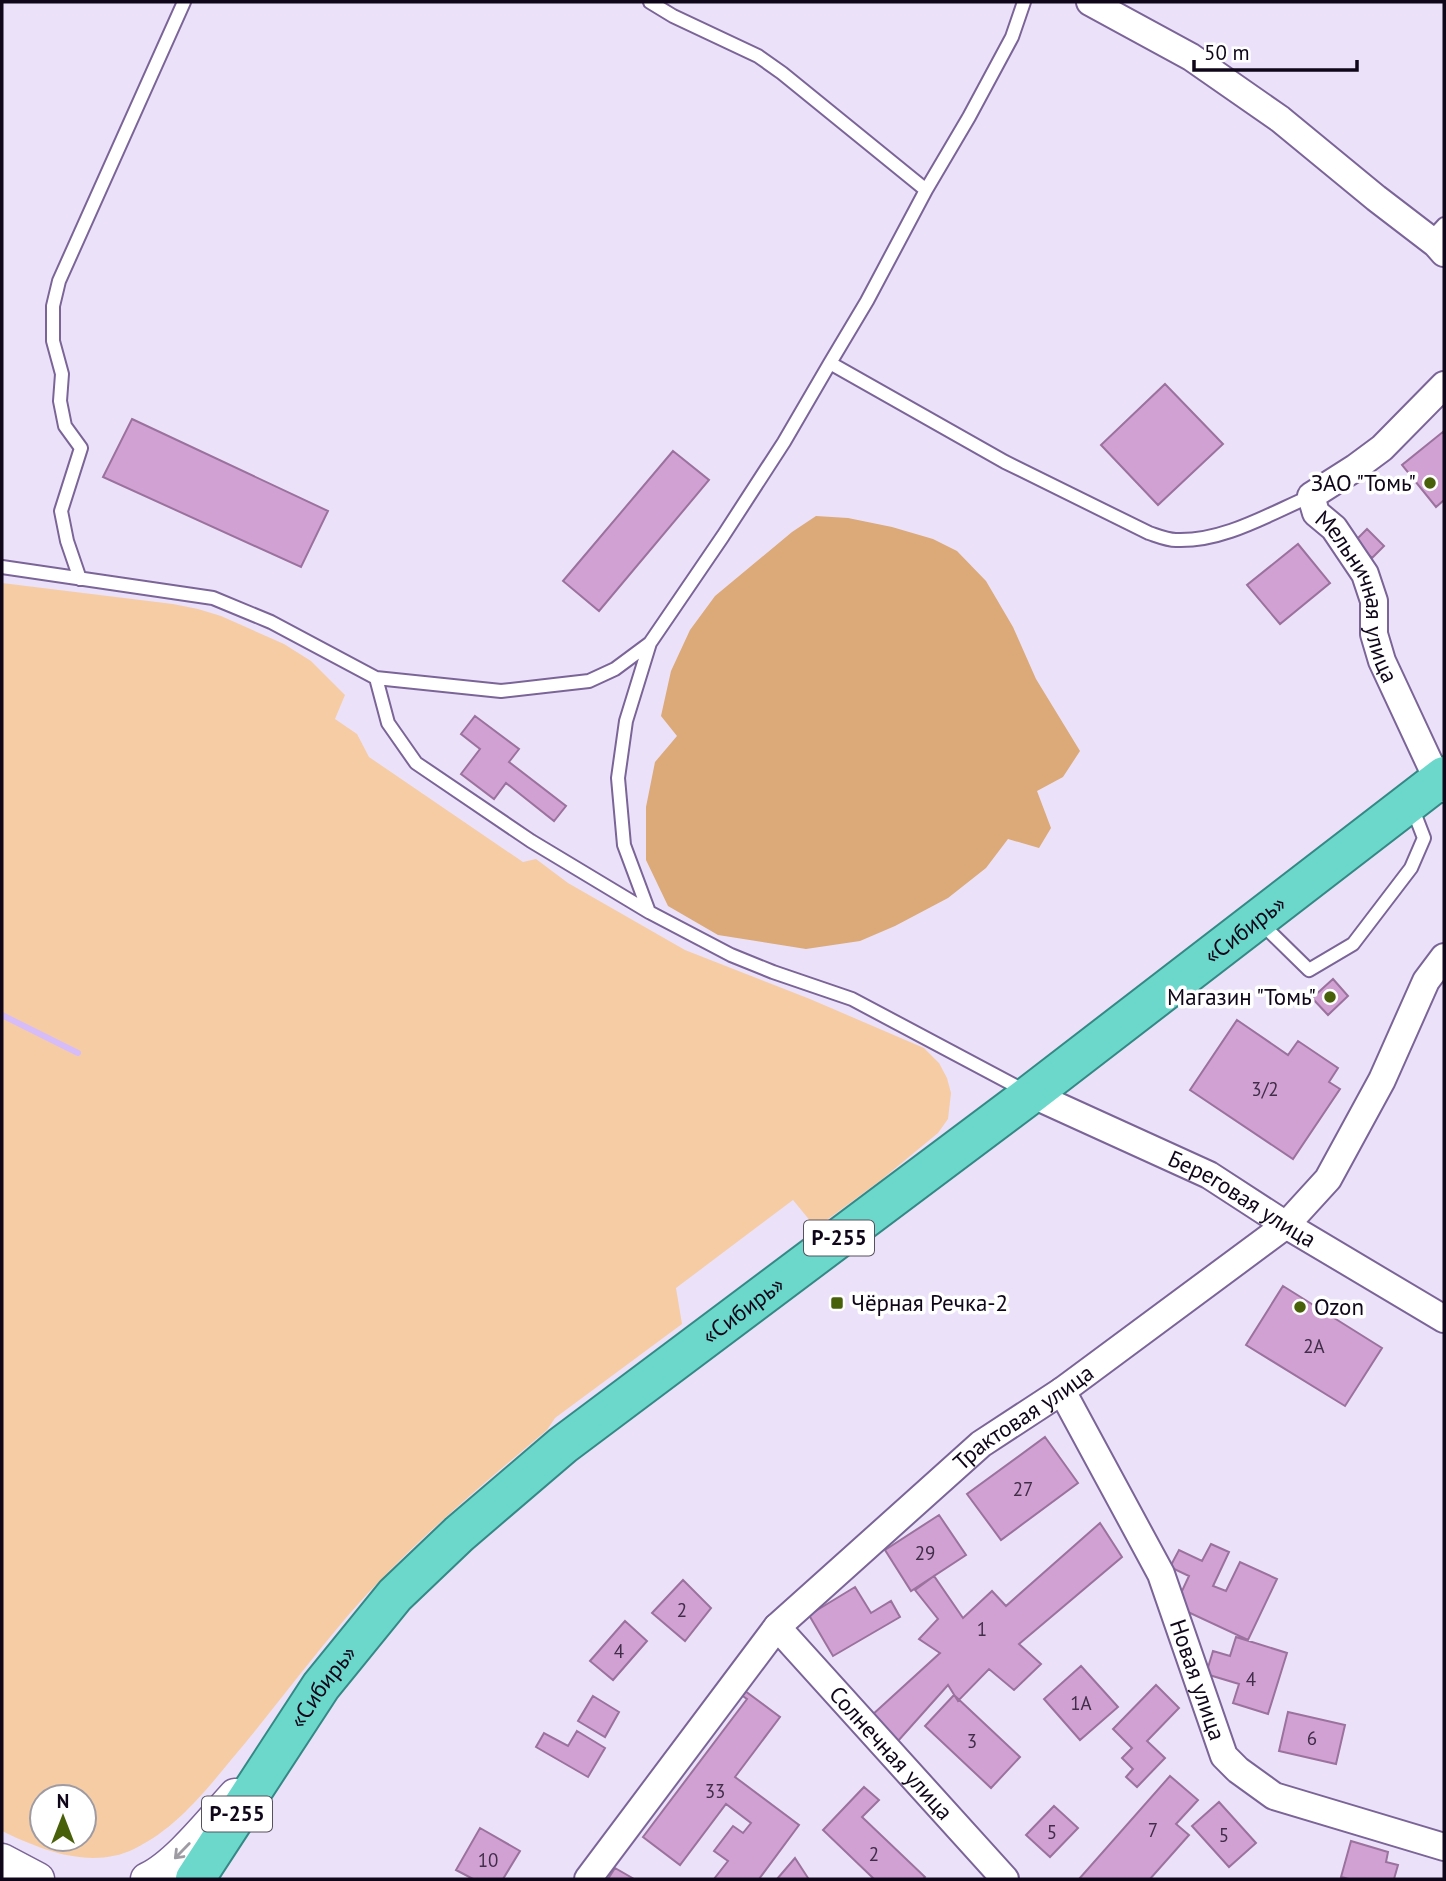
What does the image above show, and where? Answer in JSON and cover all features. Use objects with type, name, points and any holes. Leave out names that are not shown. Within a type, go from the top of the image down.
[{"type":"highway","name":"«Сибирь»","points":[[194,1879],[321,1686],[396,1595],[459,1534],[564,1445],[1434,787]]},
{"type":"street","points":[[1090,2],[1191,57],[1280,119],[1376,198],[1439,239]]},
{"type":"street","name":"Мельничная улица","points":[[1434,787],[1376,646],[1374,601],[1365,574],[1334,528],[1317,513],[1311,496],[1382,448],[1444,385]]},
{"type":"street","name":"Трактовая улица","points":[[588,1879],[777,1627],[981,1444],[1062,1391],[1286,1225],[1328,1179],[1382,1080],[1426,981],[1444,957]]},
{"type":"street","name":"Береговая улица","points":[[1031,1094],[1209,1175],[1286,1225],[1444,1320]]},
{"type":"street","name":"Новая улица","points":[[1062,1391],[1161,1574],[1224,1756],[1238,1770],[1274,1796],[1444,1847]]},
{"type":"street","name":"Солнечная улица","points":[[777,1627],[1001,1878]]},
{"type":"street","points":[[147,1879],[173,1861],[279,1748]]},
{"type":"lane","points":[[80,579],[66,541],[61,511],[81,448],[65,426],[60,401],[62,374],[54,341],[54,306],[58,281],[184,2]]},
{"type":"lane","points":[[650,2],[673,16],[758,56],[926,190]]},
{"type":"lane","points":[[649,912],[624,845],[618,778],[626,720],[650,643],[723,536],[831,363],[1012,37],[1024,2]]},
{"type":"lane","points":[[831,363],[1005,461],[1149,533],[1173,540],[1198,539],[1230,531],[1311,496]]},
{"type":"lane","points":[[2,567],[213,598],[271,622],[376,678],[501,691],[589,681],[615,669],[650,643]]},
{"type":"lane","points":[[376,678],[388,723],[416,763],[531,841],[649,912],[731,955],[852,999],[1031,1094]]},
{"type":"lane","points":[[1258,920],[1309,970],[1353,944],[1411,868],[1424,838],[1434,787]]},
{"type":"shaded area","points":[[816,516],[848,518],[892,527],[933,539],[957,551],[986,581],[1013,627],[1036,679],[1080,751],[1063,777],[1037,791],[1051,828],[1039,848],[1008,839],[986,868],[948,898],[860,941],[806,949],[718,935],[668,906],[646,860],[646,807],[655,762],[677,736],[661,716],[671,671],[690,630],[715,596],[792,532]]},
{"type":"shaded area","points":[[2,583],[198,609],[221,616],[284,644],[311,661],[345,695],[335,719],[357,734],[369,757],[523,862],[536,859],[568,883],[685,950],[924,1048],[939,1063],[951,1093],[948,1119],[938,1133],[816,1228],[793,1200],[676,1288],[682,1324],[555,1418],[547,1430],[392,1568],[345,1619],[210,1785],[163,1831],[134,1849],[118,1855],[84,1858],[58,1853],[98,1853],[98,1783],[28,1783],[28,1843],[2,1831]]},
{"type":"building","points":[[1165,384],[1223,444],[1158,505],[1101,445]]},
{"type":"building","points":[[132,419],[328,511],[301,567],[103,477]]},
{"type":"building","name":"ЗАО \"Томь\"","points":[[1444,431],[1444,500],[1436,507],[1402,465]]},
{"type":"building","points":[[673,451],[709,480],[599,611],[563,581]]},
{"type":"building","points":[[1367,529],[1384,546],[1372,558],[1355,541]]},
{"type":"building","points":[[1298,544],[1330,583],[1280,624],[1247,585]]},
{"type":"building","points":[[475,716],[519,749],[509,762],[566,806],[554,821],[506,783],[494,799],[461,774],[480,749],[461,734]]},
{"type":"building","name":"Магазин \"Томь\"","points":[[1333,979],[1348,996],[1328,1015],[1312,998]]},
{"type":"building","points":[[1237,1020],[1288,1055],[1298,1041],[1338,1068],[1329,1082],[1340,1089],[1293,1159],[1190,1090]]},
{"type":"building","points":[[1283,1286],[1382,1348],[1345,1406],[1246,1345]]},
{"type":"building","points":[[1045,1437],[1078,1483],[1001,1540],[967,1494]]},
{"type":"building","points":[[939,1515],[966,1555],[911,1591],[885,1550]]},
{"type":"building","points":[[1100,1523],[1122,1557],[1019,1644],[1041,1664],[1014,1690],[989,1669],[958,1701],[948,1685],[898,1741],[871,1716],[940,1653],[919,1639],[938,1619],[915,1590],[934,1576],[963,1618],[992,1591],[1006,1606]]},
{"type":"building","points":[[1211,1544],[1229,1552],[1213,1586],[1226,1591],[1240,1562],[1277,1579],[1248,1640],[1175,1606],[1189,1576],[1170,1567],[1179,1550],[1202,1561]]},
{"type":"building","points":[[683,1580],[711,1608],[685,1641],[652,1613]]},
{"type":"building","points":[[855,1587],[871,1613],[891,1601],[900,1617],[833,1656],[809,1615]]},
{"type":"building","points":[[625,1621],[647,1641],[613,1680],[590,1661]]},
{"type":"building","points":[[1236,1637],[1287,1653],[1268,1714],[1233,1703],[1239,1684],[1206,1674],[1213,1651],[1230,1656]]},
{"type":"building","points":[[1081,1666],[1118,1707],[1080,1740],[1044,1699]]},
{"type":"building","points":[[737,1685],[780,1717],[735,1777],[799,1825],[759,1879],[714,1879],[728,1861],[714,1851],[733,1826],[743,1833],[751,1823],[726,1804],[680,1865],[643,1837],[747,1699],[734,1690]]},
{"type":"building","points":[[1156,1685],[1179,1708],[1147,1741],[1165,1758],[1137,1787],[1126,1777],[1133,1769],[1122,1758],[1132,1748],[1113,1729]]},
{"type":"building","points":[[954,1695],[1020,1757],[991,1788],[925,1726]]},
{"type":"building","points":[[593,1696],[619,1712],[605,1737],[578,1721]]},
{"type":"building","points":[[1288,1712],[1345,1725],[1336,1764],[1279,1751]]},
{"type":"building","points":[[577,1731],[605,1748],[588,1777],[536,1747],[544,1733],[568,1746]]},
{"type":"building","points":[[1170,1776],[1198,1800],[1176,1824],[1189,1835],[1150,1879],[1079,1879]]},
{"type":"building","points":[[864,1787],[879,1800],[862,1817],[925,1877],[923,1879],[874,1879],[823,1830]]},
{"type":"building","points":[[1219,1802],[1256,1843],[1229,1867],[1192,1826]]},
{"type":"building","points":[[1054,1806],[1078,1828],[1050,1857],[1026,1835]]},
{"type":"building","points":[[480,1828],[520,1851],[503,1879],[473,1879],[456,1870]]},
{"type":"building","points":[[1351,1841],[1388,1852],[1386,1862],[1398,1865],[1394,1879],[1341,1877]]},
{"type":"building","points":[[795,1858],[808,1878],[777,1879]]},
{"type":"building","points":[[615,1868],[634,1879],[608,1879]]},
{"type":"waterway","points":[[2,1015],[78,1053]]},
{"type":"place","name":"ЗАО \"Томь\"","points":[[1430,483]]},
{"type":"place","name":"Магазин \"Томь\"","points":[[1330,997]]},
{"type":"place","name":"Чёрная Речка-2","points":[[837,1303]]},
{"type":"place","name":"Ozon","points":[[1300,1307]]}]
